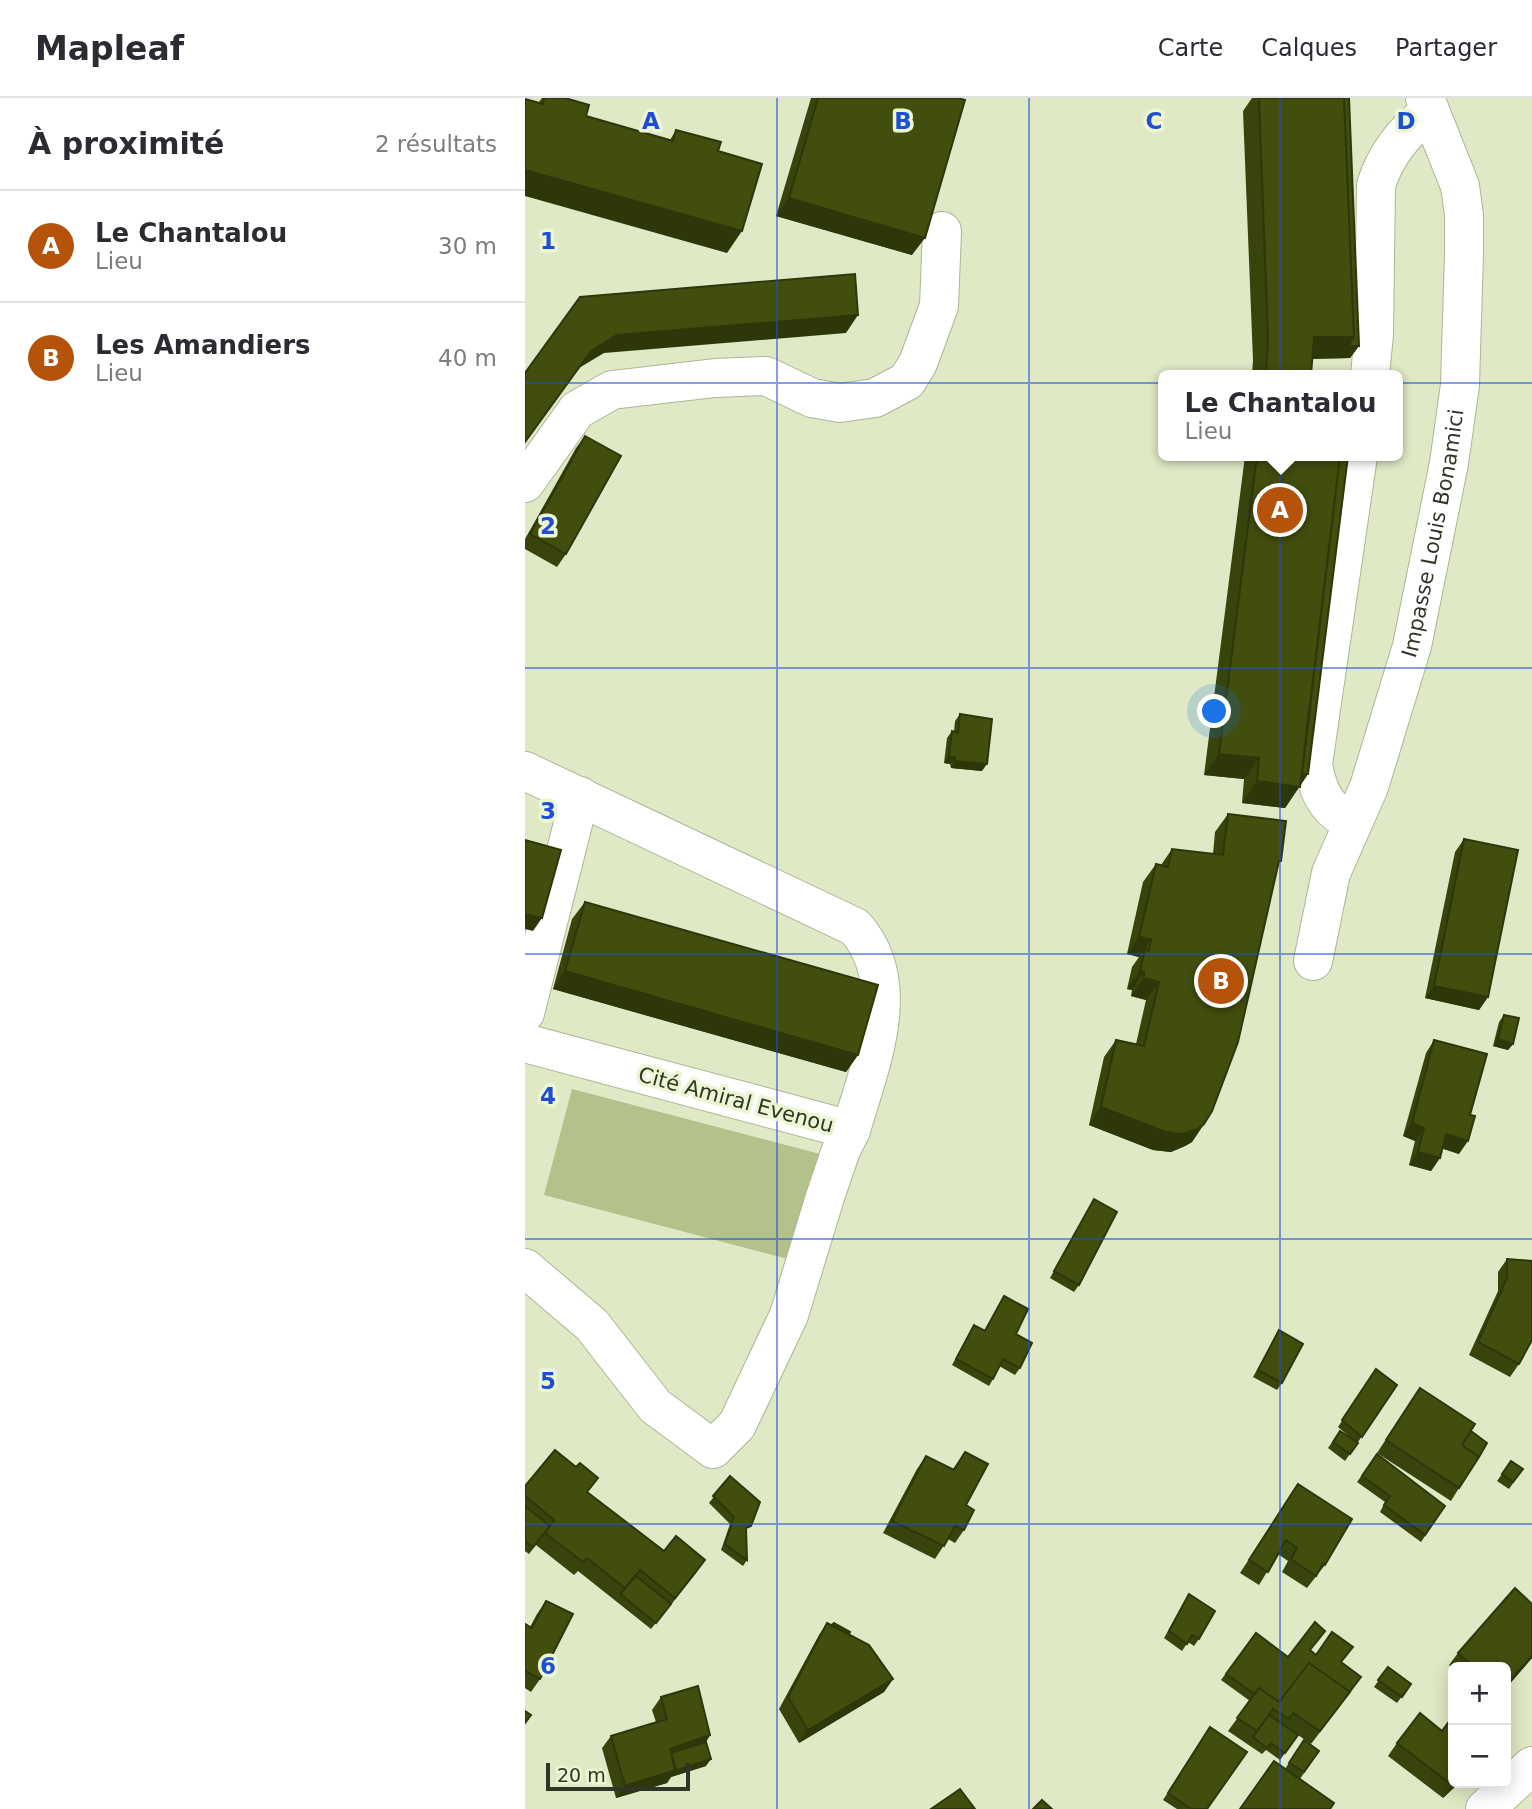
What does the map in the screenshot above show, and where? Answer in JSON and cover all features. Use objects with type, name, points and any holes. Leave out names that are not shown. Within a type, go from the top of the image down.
[{"type":"street","points":[[1370,370],[1374,334],[1376,185],[1382,167],[1427,105]]},
{"type":"street","name":"Impasse Louis Bonamici","points":[[1313,961],[1331,873],[1378,761],[1412,646],[1449,463],[1460,385],[1464,215],[1460,186],[1427,105]]},
{"type":"street","points":[[525,483],[577,410],[612,390],[725,377],[766,376],[812,398],[840,403],[875,398],[907,381],[918,363],[939,306],[942,231]]},
{"type":"street","points":[[1353,821],[1343,818],[1326,802],[1315,780],[1313,764],[1357,461]]},
{"type":"street","name":"Cité Amiral Evenou","points":[[525,771],[855,928],[866,940],[878,967],[881,1011],[851,1130],[525,1043]]},
{"type":"street","points":[[525,1013],[580,796]]},
{"type":"street","points":[[525,1268],[592,1325],[655,1406],[713,1449],[737,1424],[789,1315],[825,1197],[851,1130]]},
{"type":"street","points":[[1485,1809],[1532,1766]]},
{"type":"green space","points":[[572,1089],[820,1154],[792,1260],[544,1195]]},
{"type":"building","points":[[544,98],[565,98],[589,105],[586,116],[673,141],[676,130],[721,142],[718,151],[762,164],[742,231],[525,170],[525,99],[543,104]]},
{"type":"building","points":[[818,98],[965,100],[925,238],[789,198]]},
{"type":"building","points":[[1259,98],[1344,98],[1354,337],[1314,337],[1311,370],[1266,370],[1268,339]]},
{"type":"building","points":[[1344,98],[1349,98],[1359,346],[1348,346],[1354,337]]},
{"type":"building","points":[[855,274],[858,315],[617,335],[591,351],[525,442],[525,373],[580,297]]},
{"type":"building","points":[[585,436],[621,456],[566,554],[530,534]]},
{"type":"building","points":[[1256,461],[1339,461],[1300,787],[1257,781],[1259,758],[1219,754]]},
{"type":"building","points":[[1339,461],[1347,461],[1308,774],[1302,774]]},
{"type":"building","points":[[960,714],[992,719],[987,764],[955,761],[955,758],[949,756],[952,731],[958,733]]},
{"type":"building","points":[[1228,814],[1286,821],[1281,861],[1238,1042],[1212,1111],[1204,1124],[1197,1129],[1183,1134],[1166,1132],[1101,1107],[1116,1040],[1144,1046],[1159,982],[1144,978],[1144,972],[1140,971],[1145,949],[1149,951],[1151,939],[1139,937],[1156,864],[1168,867],[1172,849],[1223,855]]},
{"type":"building","points":[[1464,839],[1518,850],[1488,997],[1434,986]]},
{"type":"building","points":[[525,840],[561,850],[542,918],[525,914]]},
{"type":"building","points":[[585,902],[878,985],[858,1055],[565,971]]},
{"type":"building","points":[[1504,1015],[1519,1018],[1513,1044],[1498,1039]]},
{"type":"building","points":[[1434,1040],[1487,1054],[1470,1115],[1475,1116],[1468,1141],[1446,1134],[1440,1158],[1418,1152],[1424,1128],[1412,1123]]},
{"type":"building","points":[[1094,1199],[1117,1212],[1079,1285],[1054,1271]]},
{"type":"building","points":[[1507,1259],[1532,1261],[1532,1340],[1519,1364],[1478,1342],[1507,1278]]},
{"type":"building","points":[[1004,1296],[1028,1309],[1016,1334],[1032,1343],[1020,1368],[1003,1359],[993,1379],[956,1359],[974,1325],[985,1331]]},
{"type":"building","points":[[1279,1330],[1303,1344],[1282,1383],[1258,1370]]},
{"type":"building","points":[[1376,1369],[1397,1385],[1362,1437],[1342,1420]]},
{"type":"building","points":[[1420,1388],[1475,1424],[1462,1445],[1479,1457],[1459,1488],[1386,1440]]},
{"type":"building","points":[[1340,1431],[1358,1443],[1350,1454],[1333,1442]]},
{"type":"building","points":[[1471,1431],[1487,1443],[1479,1457],[1462,1445]]},
{"type":"building","points":[[555,1450],[576,1467],[580,1463],[598,1478],[587,1492],[664,1551],[676,1536],[705,1560],[675,1598],[640,1570],[625,1588],[587,1558],[583,1562],[545,1533],[554,1520],[525,1496],[525,1486]]},
{"type":"building","points":[[965,1452],[988,1464],[966,1505],[974,1510],[964,1530],[955,1526],[944,1546],[892,1521],[926,1456],[954,1470]]},
{"type":"building","points":[[1377,1454],[1445,1506],[1425,1535],[1384,1505],[1390,1496],[1362,1476]]},
{"type":"building","points":[[1511,1461],[1523,1469],[1513,1482],[1502,1474]]},
{"type":"building","points":[[730,1476],[760,1502],[751,1526],[746,1528],[747,1560],[725,1544],[734,1517],[713,1496]]},
{"type":"building","points":[[1298,1484],[1352,1519],[1316,1576],[1291,1559],[1297,1548],[1286,1540],[1268,1572],[1249,1560]]},
{"type":"building","points":[[525,1506],[550,1526],[533,1547],[525,1541]]},
{"type":"building","points":[[636,1576],[671,1604],[656,1623],[620,1594]]},
{"type":"building","points":[[1515,1588],[1532,1604],[1532,1656],[1511,1679],[1511,1662],[1468,1662],[1458,1653]]},
{"type":"building","points":[[1189,1594],[1215,1611],[1199,1639],[1192,1635],[1187,1644],[1169,1631]]},
{"type":"building","points":[[546,1601],[573,1614],[540,1679],[525,1671],[525,1624],[532,1628]]},
{"type":"building","points":[[1315,1622],[1325,1631],[1310,1650],[1316,1655],[1332,1632],[1353,1647],[1341,1662],[1361,1677],[1350,1692],[1309,1663],[1279,1702],[1259,1688],[1255,1694],[1226,1674],[1256,1633],[1288,1657]]},
{"type":"building","points":[[827,1623],[869,1645],[893,1679],[808,1730],[788,1697]]},
{"type":"building","points":[[834,1623],[850,1632],[849,1634],[832,1625]]},
{"type":"building","points":[[1309,1663],[1350,1692],[1320,1731],[1293,1713],[1289,1719],[1273,1709],[1257,1731],[1237,1718],[1259,1688],[1279,1702]]},
{"type":"building","points":[[1388,1667],[1411,1684],[1402,1697],[1378,1680]]},
{"type":"building","points":[[698,1686],[710,1735],[670,1749],[676,1770],[625,1786],[611,1736],[667,1719],[661,1697]]},
{"type":"building","points":[[525,1711],[531,1715],[525,1723]]},
{"type":"building","points":[[1420,1713],[1442,1731],[1448,1723],[1448,1782],[1397,1743]]},
{"type":"building","points":[[1269,1715],[1298,1735],[1285,1753],[1271,1743],[1267,1748],[1253,1737]]},
{"type":"building","points":[[1210,1727],[1247,1752],[1207,1809],[1191,1809],[1168,1793]]},
{"type":"building","points":[[1304,1740],[1319,1751],[1304,1772],[1289,1763]]},
{"type":"building","points":[[706,1742],[711,1759],[675,1771],[671,1753]]},
{"type":"building","points":[[1274,1761],[1334,1803],[1330,1809],[1240,1809]]},
{"type":"building","points":[[960,1789],[975,1809],[931,1809]]},
{"type":"building","points":[[1042,1800],[1052,1809],[1033,1809]]},
{"type":"place","name":"Le Chantalou","points":[[1280,510]]},
{"type":"place","name":"Les Amandiers","points":[[1221,981]]}]
